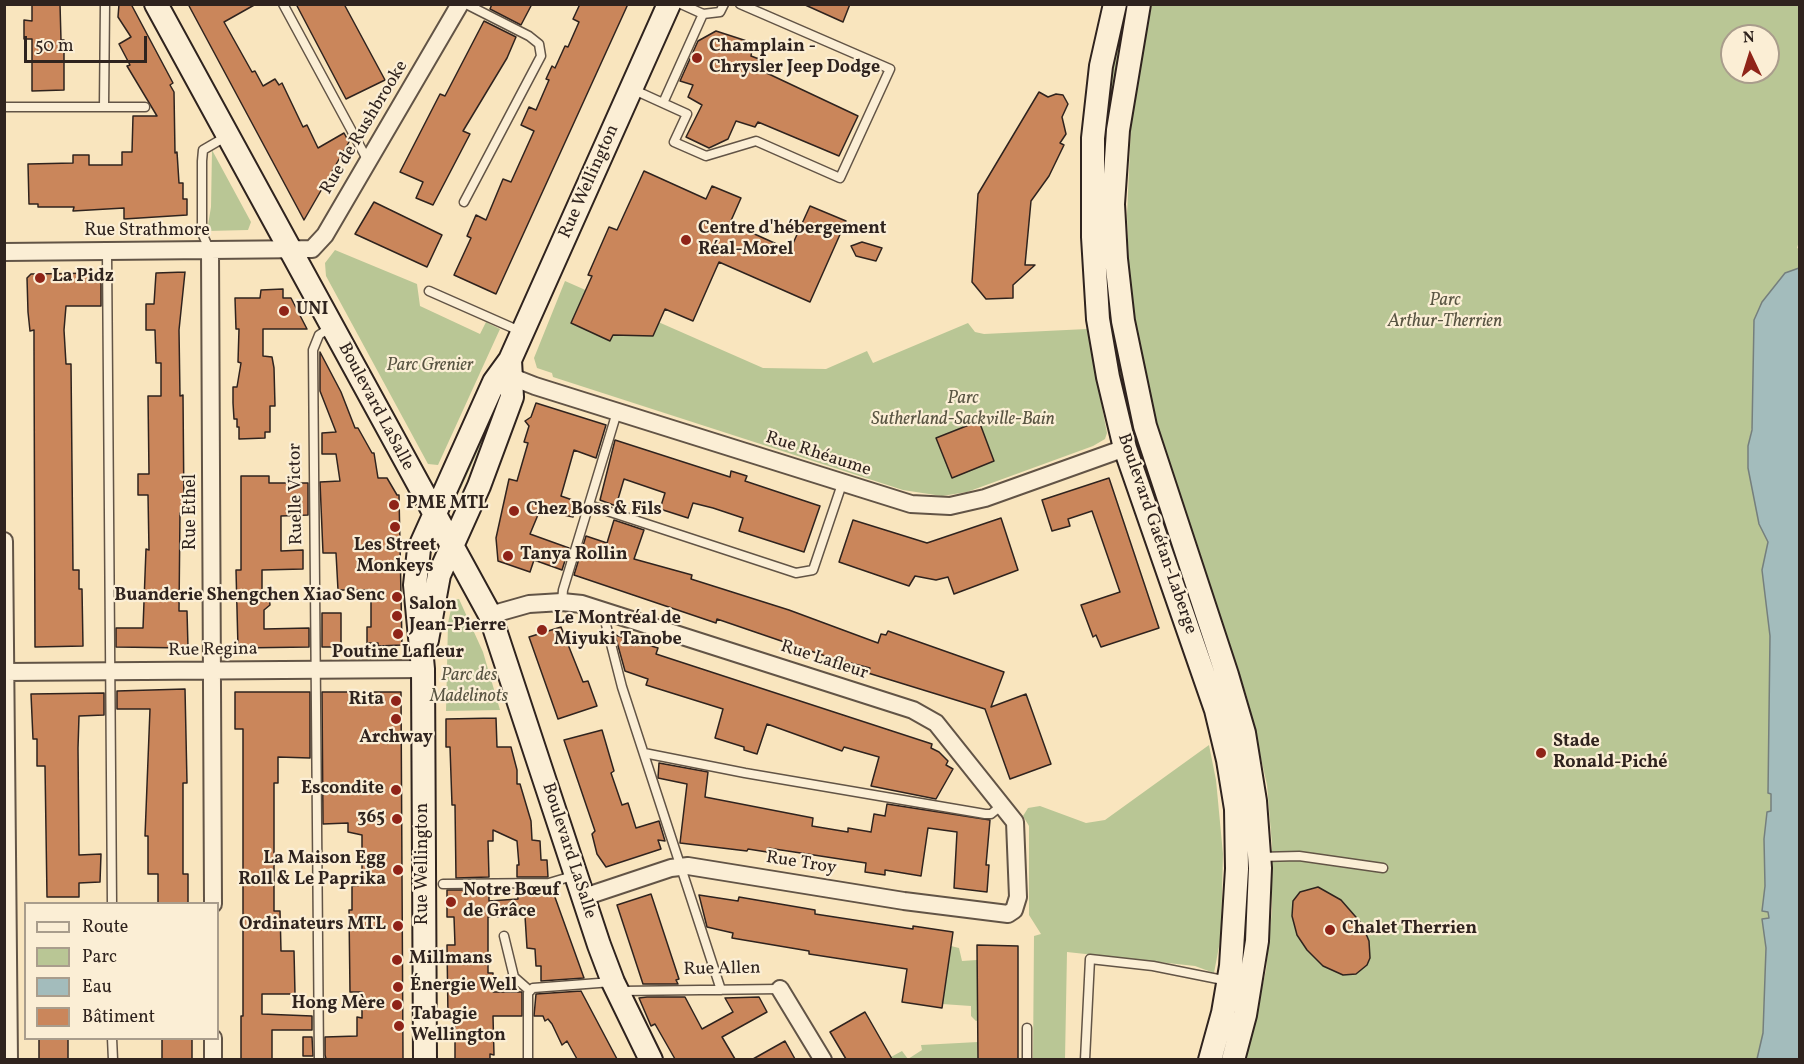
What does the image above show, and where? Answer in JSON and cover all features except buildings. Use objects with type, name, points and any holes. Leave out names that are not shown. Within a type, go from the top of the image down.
[{"type":"main road","name":"Boulevard LaSalle","points":[[156,4],[490,615],[615,987],[651,1059]]},
{"type":"main road","name":"Rue Wellington","points":[[425,1059],[423,669],[416,598],[419,549],[494,382],[507,370],[669,4]]},
{"type":"main road","name":"Boulevard Gaétan-Laberge","points":[[1115,4],[1101,66],[1093,138],[1093,237],[1098,319],[1108,377],[1125,448],[1216,710],[1228,760],[1236,809],[1237,869],[1229,981],[1210,1059]]},
{"type":"main road","name":"Boulevard Gaétan-Laberge","points":[[1139,4],[1124,81],[1114,171],[1116,259],[1123,321],[1147,432],[1244,733],[1255,801],[1259,857],[1257,940],[1245,1015],[1233,1059]]},
{"type":"main road","name":"Rue Wellington","points":[[423,669],[439,575],[482,478],[512,397],[507,370]]},
{"type":"street","name":"Rue de Rushbrooke","points":[[290,251],[312,249],[321,240],[460,4]]},
{"type":"street","name":"Rue Ethel","points":[[210,251],[213,902]]},
{"type":"street","name":"Rue Strathmore","points":[[4,252],[290,251]]},
{"type":"street","name":"Rue Rhéaume","points":[[507,370],[617,412],[911,504],[950,506],[985,498],[1125,448]]},
{"type":"street","points":[[4,541],[9,1059]]},
{"type":"street","name":"Rue Lafleur","points":[[490,615],[515,606],[562,602],[601,609],[924,715],[936,723],[1012,816],[1016,829],[1018,897],[1014,910]]},
{"type":"street","name":"Rue Regina","points":[[5,672],[423,669]]},
{"type":"street","name":"Rue Troy","points":[[584,897],[680,866],[1001,914],[1014,910]]},
{"type":"street","name":"Rue Allen","points":[[780,989],[823,1059]]},
{"type":"street","points":[[213,1040],[213,1059]]},
{"type":"lane","points":[[104,106],[105,4]]},
{"type":"lane","points":[[283,4],[368,161]]},
{"type":"lane","points":[[464,202],[541,56],[539,44],[529,36],[466,4]]},
{"type":"lane","points":[[681,4],[703,14],[720,12],[724,4]]},
{"type":"lane","points":[[632,89],[687,114],[674,141],[706,156],[756,141],[840,178],[890,69],[740,4]]},
{"type":"lane","points":[[663,103],[703,14]]},
{"type":"lane","points":[[4,107],[145,107]]},
{"type":"lane","name":"Rue Ethel","points":[[210,251],[202,233],[203,150],[227,136]]},
{"type":"lane","points":[[107,252],[112,902]]},
{"type":"lane","points":[[429,291],[522,332]]},
{"type":"lane","name":"Ruelle Victor","points":[[319,1059],[313,350],[319,335],[332,327]]},
{"type":"lane","points":[[562,602],[563,590],[617,412]]},
{"type":"lane","points":[[589,505],[796,573],[813,570],[842,484]]},
{"type":"lane","points":[[601,609],[622,687],[721,990]]},
{"type":"lane","points":[[644,753],[745,773],[985,814],[991,814],[1003,804]]},
{"type":"lane","points":[[1259,857],[1299,856],[1383,868]]},
{"type":"lane","points":[[443,884],[549,883],[576,875]]},
{"type":"lane","points":[[504,936],[514,977],[530,991],[528,1059]]},
{"type":"lane","points":[[1085,1059],[1090,959],[1153,966],[1229,981]]},
{"type":"lane","name":"Rue Allen","points":[[530,991],[533,988],[615,987],[780,989]]},
{"type":"lane","points":[[1026,1028],[1027,1059]]},
{"type":"lane","points":[[112,1040],[112,1059]]},
{"type":"green space","points":[[1125,5],[1130,5],[1109,124],[1111,313],[1133,423],[1129,426],[1110,342],[1099,177],[1111,68]]},
{"type":"green space","name":"Parc Arthur-Therrien","points":[[1152,5],[1799,5],[1800,238],[1797,248],[1799,249],[1799,268],[1785,273],[1748,446],[1748,468],[1759,524],[1768,542],[1762,570],[1770,636],[1771,812],[1764,839],[1763,911],[1768,911],[1769,918],[1762,919],[1766,948],[1763,1033],[1757,1059],[1246,1059],[1266,970],[1272,910],[1272,845],[1267,785],[1247,697],[1154,416],[1136,327],[1129,270],[1127,215],[1131,124],[1142,50]]},
{"type":"green space","points":[[212,150],[251,222],[248,230],[207,231],[211,207]]},
{"type":"green space","name":"Parc Grenier","points":[[335,250],[417,284],[420,306],[480,334],[486,322],[500,329],[438,465],[428,464],[326,276],[325,263]]},
{"type":"green space","name":"Parc Sutherland-Sackville-Bain","points":[[565,281],[763,368],[826,369],[867,351],[873,363],[968,323],[975,332],[984,334],[1087,329],[1107,433],[1105,439],[1093,446],[967,492],[942,496],[903,490],[553,377],[552,373],[537,368],[534,358]]},
{"type":"green space","points":[[497,398],[501,400],[461,488],[455,493]]},
{"type":"green space","name":"Parc des Madelinots","points":[[459,599],[483,652],[500,710],[446,711],[448,623],[453,600]]},
{"type":"green space","points":[[1209,745],[1216,780],[1223,854],[1221,936],[1214,973],[1195,966],[1067,952],[1065,1059],[1033,1059],[1034,936],[1041,934],[1029,915],[1029,826],[1023,816],[1028,808],[1040,806],[1086,823],[1105,820]]},
{"type":"green space","points":[[951,946],[959,948],[962,961],[977,960],[980,1020],[976,1021],[971,1016],[971,1006],[942,1004]]},
{"type":"green space","points":[[978,1042],[978,1059],[892,1060],[891,1057],[902,1051],[908,1059],[922,1050],[921,1045]]},
{"type":"water","points":[[1799,268],[1799,1059],[1757,1059],[1763,1033],[1766,948],[1762,919],[1769,918],[1768,912],[1762,911],[1765,886],[1764,839],[1767,812],[1771,811],[1771,794],[1768,793],[1770,636],[1762,570],[1768,542],[1759,524],[1748,468],[1748,446],[1752,430],[1754,320],[1762,302],[1785,273]]},
{"type":"place","name":"Champlain - Chrysler Jeep Dodge","points":[[697,58]]},
{"type":"place","name":"Centre d'hébergement Réal-Morel","points":[[686,240]]},
{"type":"place","name":"La Pidz","points":[[40,278]]},
{"type":"place","name":"UNI","points":[[284,311]]},
{"type":"place","name":"PME MTL","points":[[394,505]]},
{"type":"place","name":"Chez Boss & Fils","points":[[514,511]]},
{"type":"place","name":"Les Street Monkeys","points":[[395,527]]},
{"type":"place","name":"Tanya Rollin","points":[[508,556]]},
{"type":"place","name":"Buanderie Shengchen Xiao Senc","points":[[397,597]]},
{"type":"place","name":"Salon Jean-Pierre","points":[[397,616]]},
{"type":"place","name":"Le Montréal de Miyuki Tanobe","points":[[542,630]]},
{"type":"place","name":"Poutine Lafleur","points":[[398,634]]},
{"type":"place","name":"Rita","points":[[396,701]]},
{"type":"place","name":"Archway","points":[[396,719]]},
{"type":"place","name":"Stade Ronald-Piché","points":[[1541,753]]},
{"type":"place","name":"Escondite","points":[[396,790]]},
{"type":"place","name":"365","points":[[397,819]]},
{"type":"place","name":"La Maison Egg Roll & Le Paprika","points":[[398,870]]},
{"type":"place","name":"Notre Bœuf de Grâce","points":[[451,902]]},
{"type":"place","name":"Ordinateurs MTL","points":[[398,926]]},
{"type":"place","name":"Chalet Therrien","points":[[1330,930]]},
{"type":"place","name":"Millmans","points":[[397,960]]},
{"type":"place","name":"Énergie Well","points":[[398,987]]},
{"type":"place","name":"Hong Mère","points":[[397,1005]]},
{"type":"place","name":"Tabagie Wellington","points":[[399,1026]]}]
